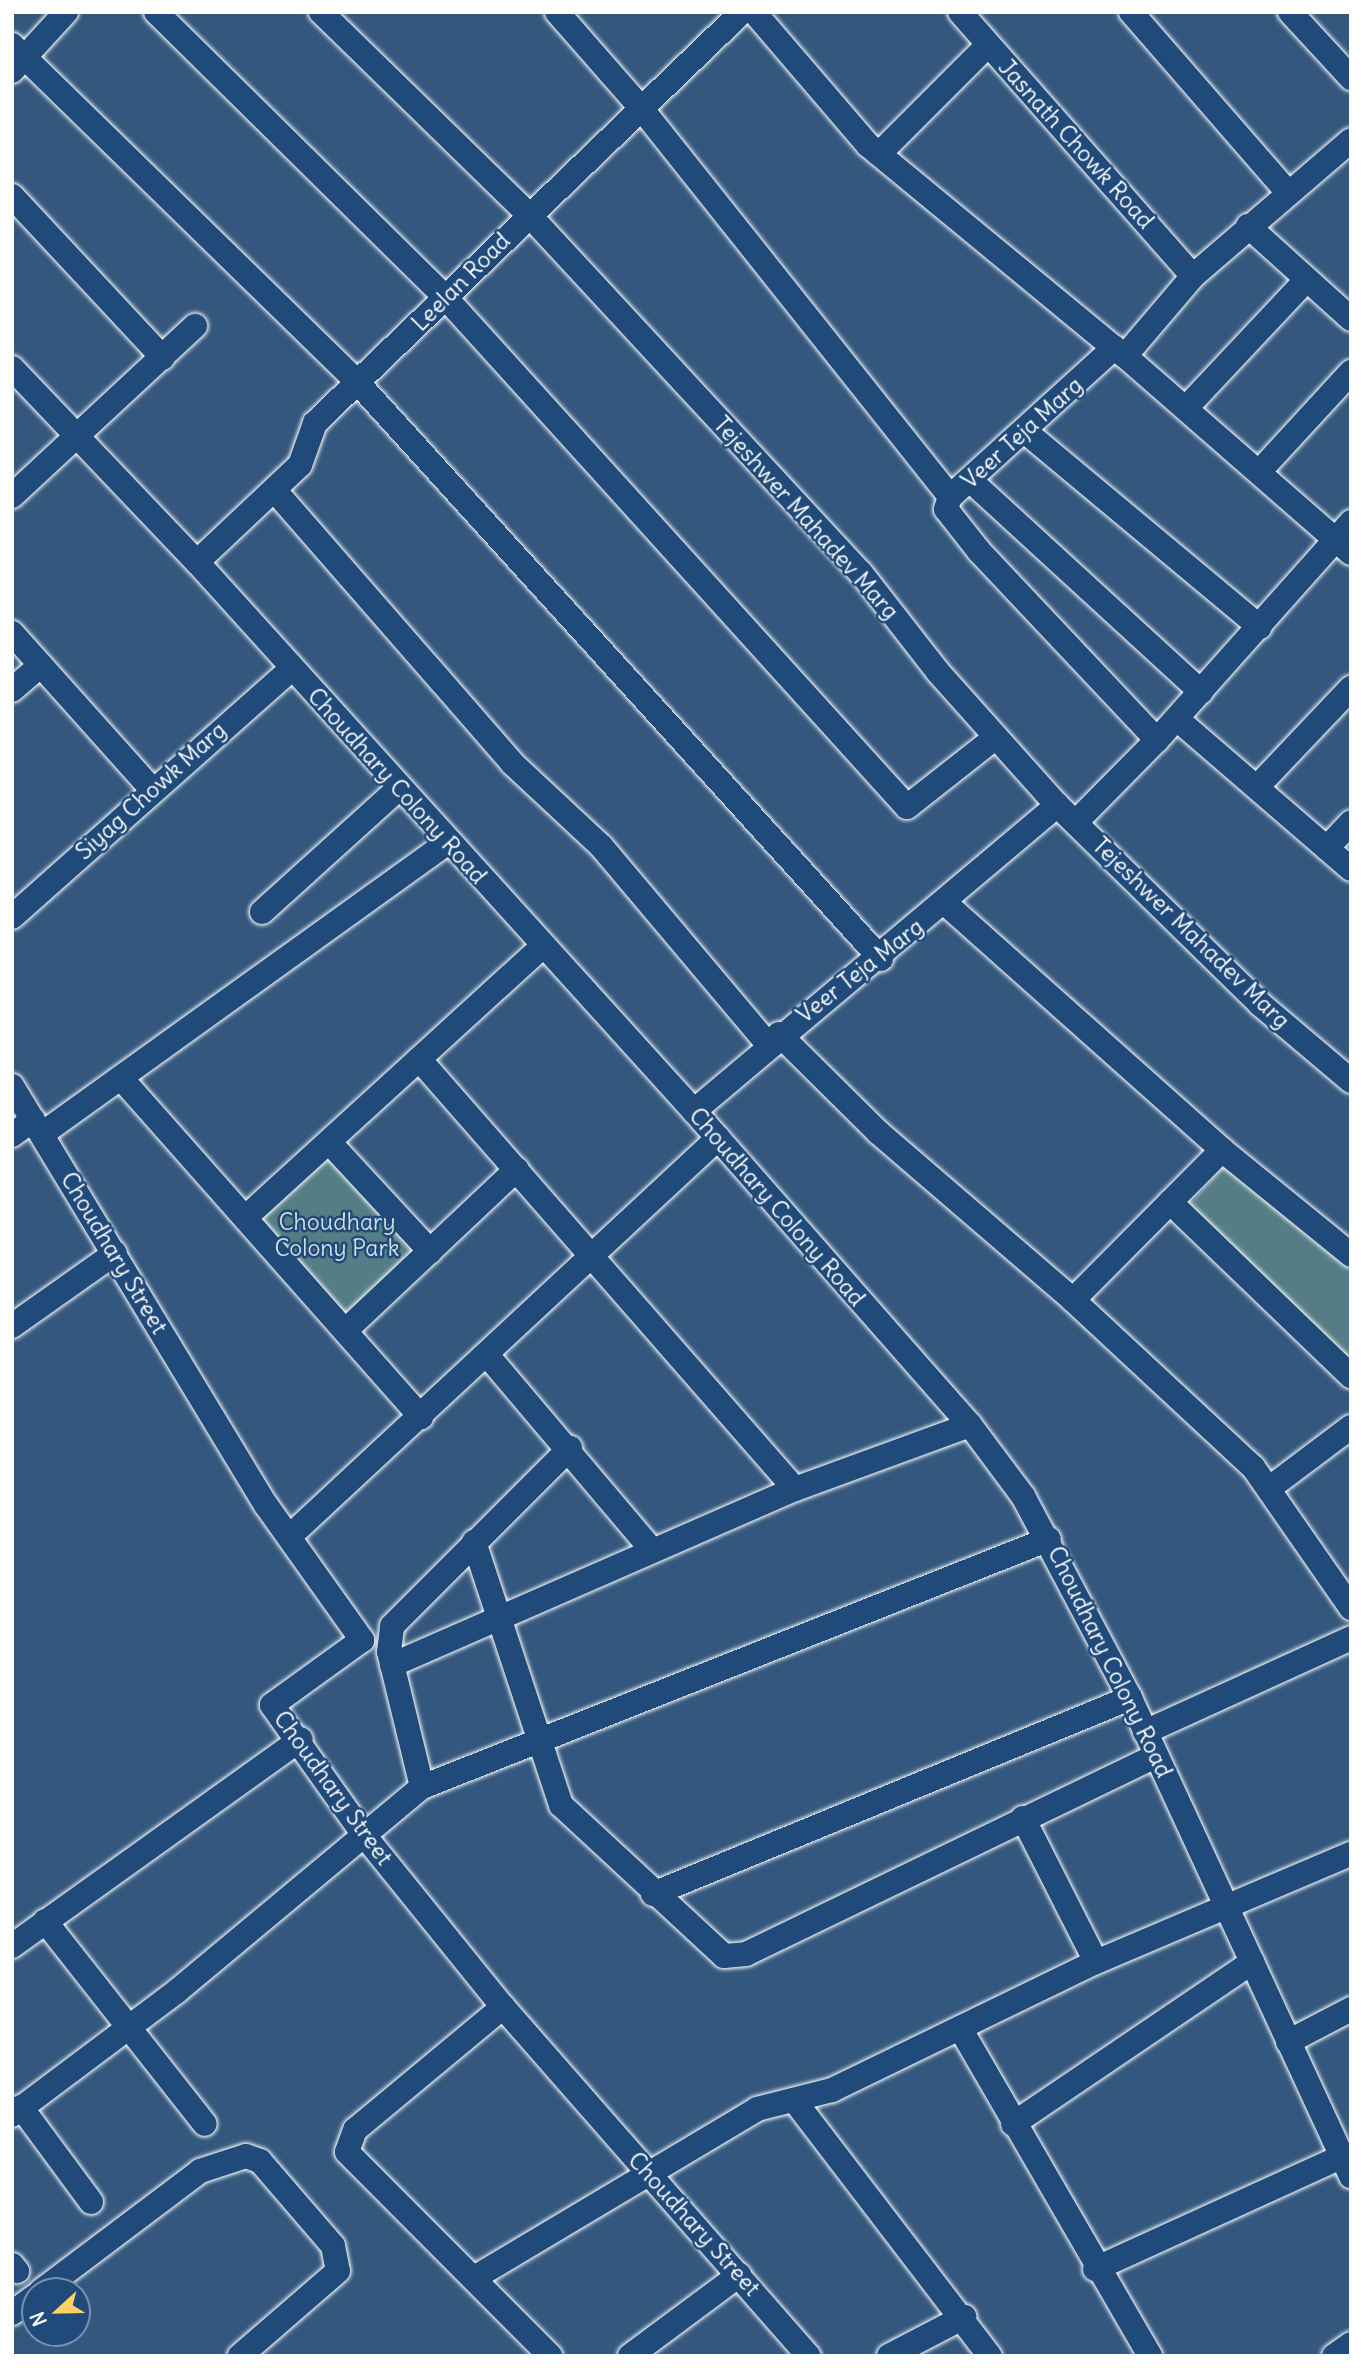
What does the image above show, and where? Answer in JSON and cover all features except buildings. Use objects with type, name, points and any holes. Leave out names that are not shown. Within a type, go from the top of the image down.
[{"type":"street","points":[[66,12],[16,58],[358,383],[881,959]]},
{"type":"street","points":[[156,12],[445,298],[907,807],[996,737]]},
{"type":"street","name":"Tejeshwer Mahadev Marg","points":[[321,12],[529,215],[861,573],[996,737],[1057,805],[1260,1004],[1351,1081]]},
{"type":"street","points":[[557,12],[641,108],[950,497]]},
{"type":"street","name":"Leelan Road","points":[[197,562],[276,492],[310,450],[315,423],[742,12]]},
{"type":"street","points":[[754,12],[879,154],[1186,408],[1259,472],[1346,538],[1260,627],[1177,719],[1076,822]]},
{"type":"street","name":"Jasnath Chowk Road","points":[[960,12],[1193,276]]},
{"type":"street","points":[[1131,12],[1286,190]]},
{"type":"street","points":[[1290,12],[1351,78]]},
{"type":"street","points":[[879,154],[988,45]]},
{"type":"street","name":"Veer Teja Marg","points":[[1157,740],[979,551],[946,509],[950,497],[1119,352],[1193,276],[1286,190],[1351,140]]},
{"type":"street","points":[[12,196],[163,358]]},
{"type":"street","points":[[1248,226],[1349,315]]},
{"type":"street","points":[[1186,408],[1307,280]]},
{"type":"street","points":[[12,496],[195,326]]},
{"type":"street","name":"Choudhary Colony Road","points":[[12,369],[197,562],[541,948],[694,1111],[970,1425],[1049,1539],[1145,1732],[1346,2166]]},
{"type":"street","points":[[1259,472],[1351,372]]},
{"type":"street","points":[[1027,433],[1260,627]]},
{"type":"street","points":[[971,481],[1200,692]]},
{"type":"street","points":[[276,492],[512,763],[601,846],[774,1039],[1073,1300],[1271,1487],[1351,1608]]},
{"type":"street","points":[[12,633],[147,785]]},
{"type":"street","points":[[12,690],[41,665]]},
{"type":"street","name":"Siyag Chowk Marg","points":[[12,917],[292,668]]},
{"type":"street","points":[[1256,787],[1351,688]]},
{"type":"street","points":[[1177,719],[1351,869]]},
{"type":"street","points":[[262,912],[399,789]]},
{"type":"street","name":"Veer Teja Marg","points":[[694,1111],[774,1039],[881,959],[1057,805]]},
{"type":"street","points":[[1327,848],[1351,822]]},
{"type":"street","points":[[12,1135],[38,1127],[121,1078],[447,843]]},
{"type":"street","points":[[945,903],[1222,1150],[1351,1255]]},
{"type":"street","points":[[245,1218],[541,948]]},
{"type":"street","points":[[419,1059],[596,1256],[795,1489]]},
{"type":"street","points":[[121,1078],[421,1417]]},
{"type":"street","name":"Choudhary Street","points":[[12,1086],[289,1538],[362,1640],[272,1705],[301,1739],[364,1835],[503,2007],[809,2356]]},
{"type":"street","points":[[289,1538],[596,1256],[718,1138]]},
{"type":"street","points":[[329,1142],[430,1251]]},
{"type":"street","points":[[1073,1300],[1222,1150]]},
{"type":"street","points":[[345,1331],[517,1169]]},
{"type":"street","points":[[1170,1202],[1351,1376]]},
{"type":"street","points":[[12,1326],[115,1253]]},
{"type":"street","points":[[488,1356],[570,1448],[653,1551]]},
{"type":"street","points":[[392,1665],[795,1489],[970,1425]]},
{"type":"street","points":[[1271,1487],[1351,1427]]},
{"type":"street","points":[[422,1787],[392,1665],[393,1626],[570,1448]]},
{"type":"street","points":[[91,2202],[17,2111],[128,2027],[422,1787],[1049,1539]]},
{"type":"street","points":[[474,1542],[496,1619],[561,1805],[713,1950],[736,1956],[1156,1756]]},
{"type":"street","points":[[1145,1732],[1351,1638]]},
{"type":"street","points":[[653,1894],[1129,1699]]},
{"type":"street","points":[[12,1946],[301,1739]]},
{"type":"street","points":[[1023,1818],[1096,1962]]},
{"type":"street","points":[[474,2278],[757,2109],[832,2090],[1096,1962],[1351,1854]]},
{"type":"street","points":[[45,1921],[205,2124]]},
{"type":"street","points":[[1013,2124],[1252,1962]]},
{"type":"street","points":[[503,2007],[348,2141],[354,2164],[474,2278],[550,2356]]},
{"type":"street","points":[[1289,2042],[1351,2009]]},
{"type":"street","points":[[960,2028],[1096,2269],[1150,2356]]},
{"type":"street","points":[[794,2100],[964,2317],[990,2356]]},
{"type":"street","points":[[60,2277],[200,2171],[246,2156],[260,2161],[333,2246],[338,2272],[240,2356]]},
{"type":"street","points":[[1096,2269],[1346,2166]]},
{"type":"street","points":[[630,2356],[739,2274]]},
{"type":"street","points":[[890,2356],[964,2317]]},
{"type":"street","points":[[1334,2356],[1351,2344]]},
{"type":"green space","name":"Choudhary Colony Park","points":[[329,1149],[418,1253],[349,1319],[254,1220]]},
{"type":"green space","points":[[1226,1164],[1351,1270],[1351,1365],[1184,1210]]}]
